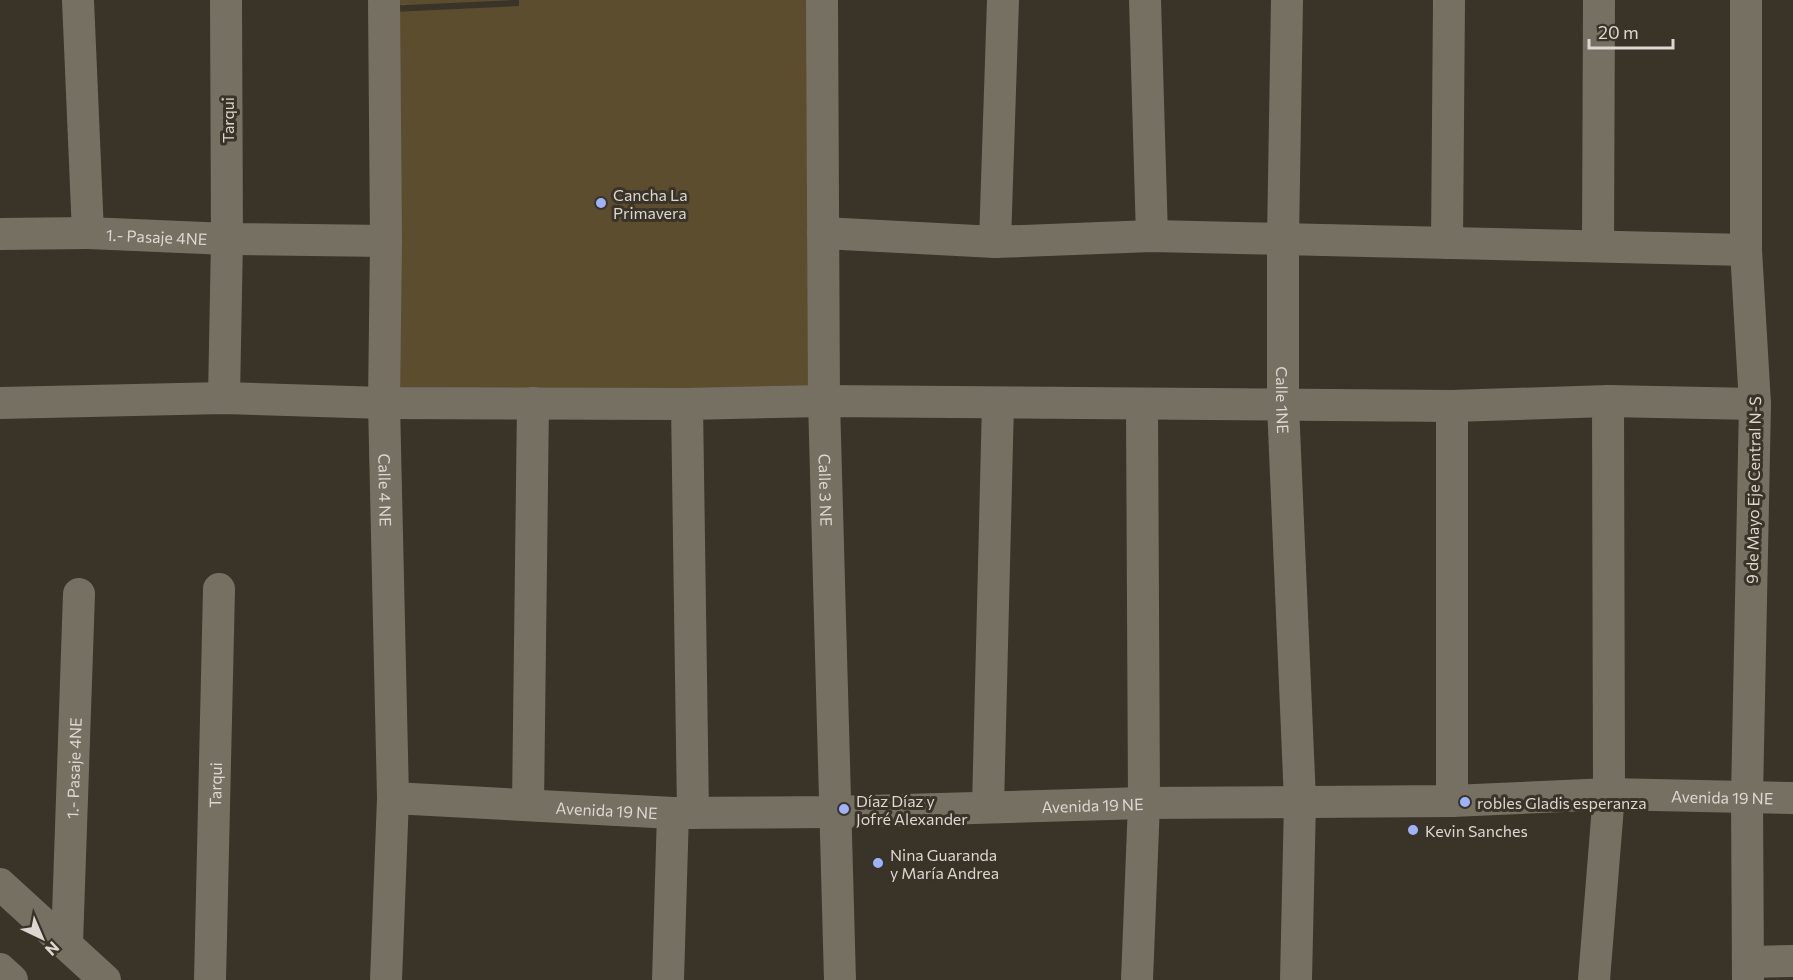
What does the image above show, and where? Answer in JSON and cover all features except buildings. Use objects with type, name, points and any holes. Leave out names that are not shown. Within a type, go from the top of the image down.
[{"type":"street","name":"1.- Pasaje 4NE","points":[[78,0],[88,233],[227,239],[386,241]]},
{"type":"street","name":"Tarqui","points":[[224,398],[227,239],[226,0]]},
{"type":"street","name":"Calle 4 NE","points":[[384,0],[386,241],[384,403],[393,798],[386,980]]},
{"type":"street","name":"Calle 3 NE","points":[[822,0],[824,401],[840,980]]},
{"type":"street","points":[[995,242],[1003,0]]},
{"type":"street","points":[[1145,0],[1152,237]]},
{"type":"street","name":"Calle 1NE","points":[[1287,0],[1283,405],[1300,801],[1296,980]]},
{"type":"street","points":[[1447,243],[1449,0]]},
{"type":"street","points":[[1598,246],[1599,0]]},
{"type":"street","name":"9 de Mayo Eje Central N-S","points":[[1746,0],[1746,250],[1755,404],[1748,796],[1748,971]]},
{"type":"street","points":[[0,234],[88,233]]},
{"type":"street","points":[[823,233],[995,242],[1152,237],[1746,250]]},
{"type":"street","points":[[0,403],[224,398],[384,403],[533,404],[824,401],[1452,406],[1608,401],[1755,404]]},
{"type":"street","points":[[1594,980],[1609,794],[1608,401]]},
{"type":"street","points":[[988,807],[998,403]]},
{"type":"street","points":[[528,805],[533,404]]},
{"type":"street","points":[[668,980],[683,813],[687,404]]},
{"type":"street","points":[[1137,980],[1144,803],[1142,404]]},
{"type":"street","points":[[1452,406],[1452,801]]},
{"type":"street","name":"Tarqui","points":[[210,980],[219,589]]},
{"type":"street","name":"1.- Pasaje 4NE","points":[[67,944],[80,594]]},
{"type":"street","name":"Avenida 19 NE","points":[[393,798],[683,813],[834,812],[1144,803],[1452,801],[1609,794],[1793,798]]},
{"type":"street","points":[[0,884],[105,980]]},
{"type":"street","points":[[1748,971],[1793,961]]},
{"type":"street","points":[[0,969],[12,980]]},
{"type":"green space","points":[[387,0],[513,0],[386,6]]},
{"type":"green space","name":"Cancha La Primavera","points":[[519,0],[815,0],[818,395],[378,402],[392,12],[519,6]]},
{"type":"place","name":"Cancha La Primavera","points":[[601,203]]},
{"type":"place","name":"robles Gladis esperanza","points":[[1465,802]]},
{"type":"place","name":"Díaz Díaz y Jofré Alexander","points":[[844,809]]},
{"type":"place","name":"Kevin Sanches","points":[[1413,830]]},
{"type":"place","name":"Nina Guaranda y María Andrea","points":[[878,863]]}]
